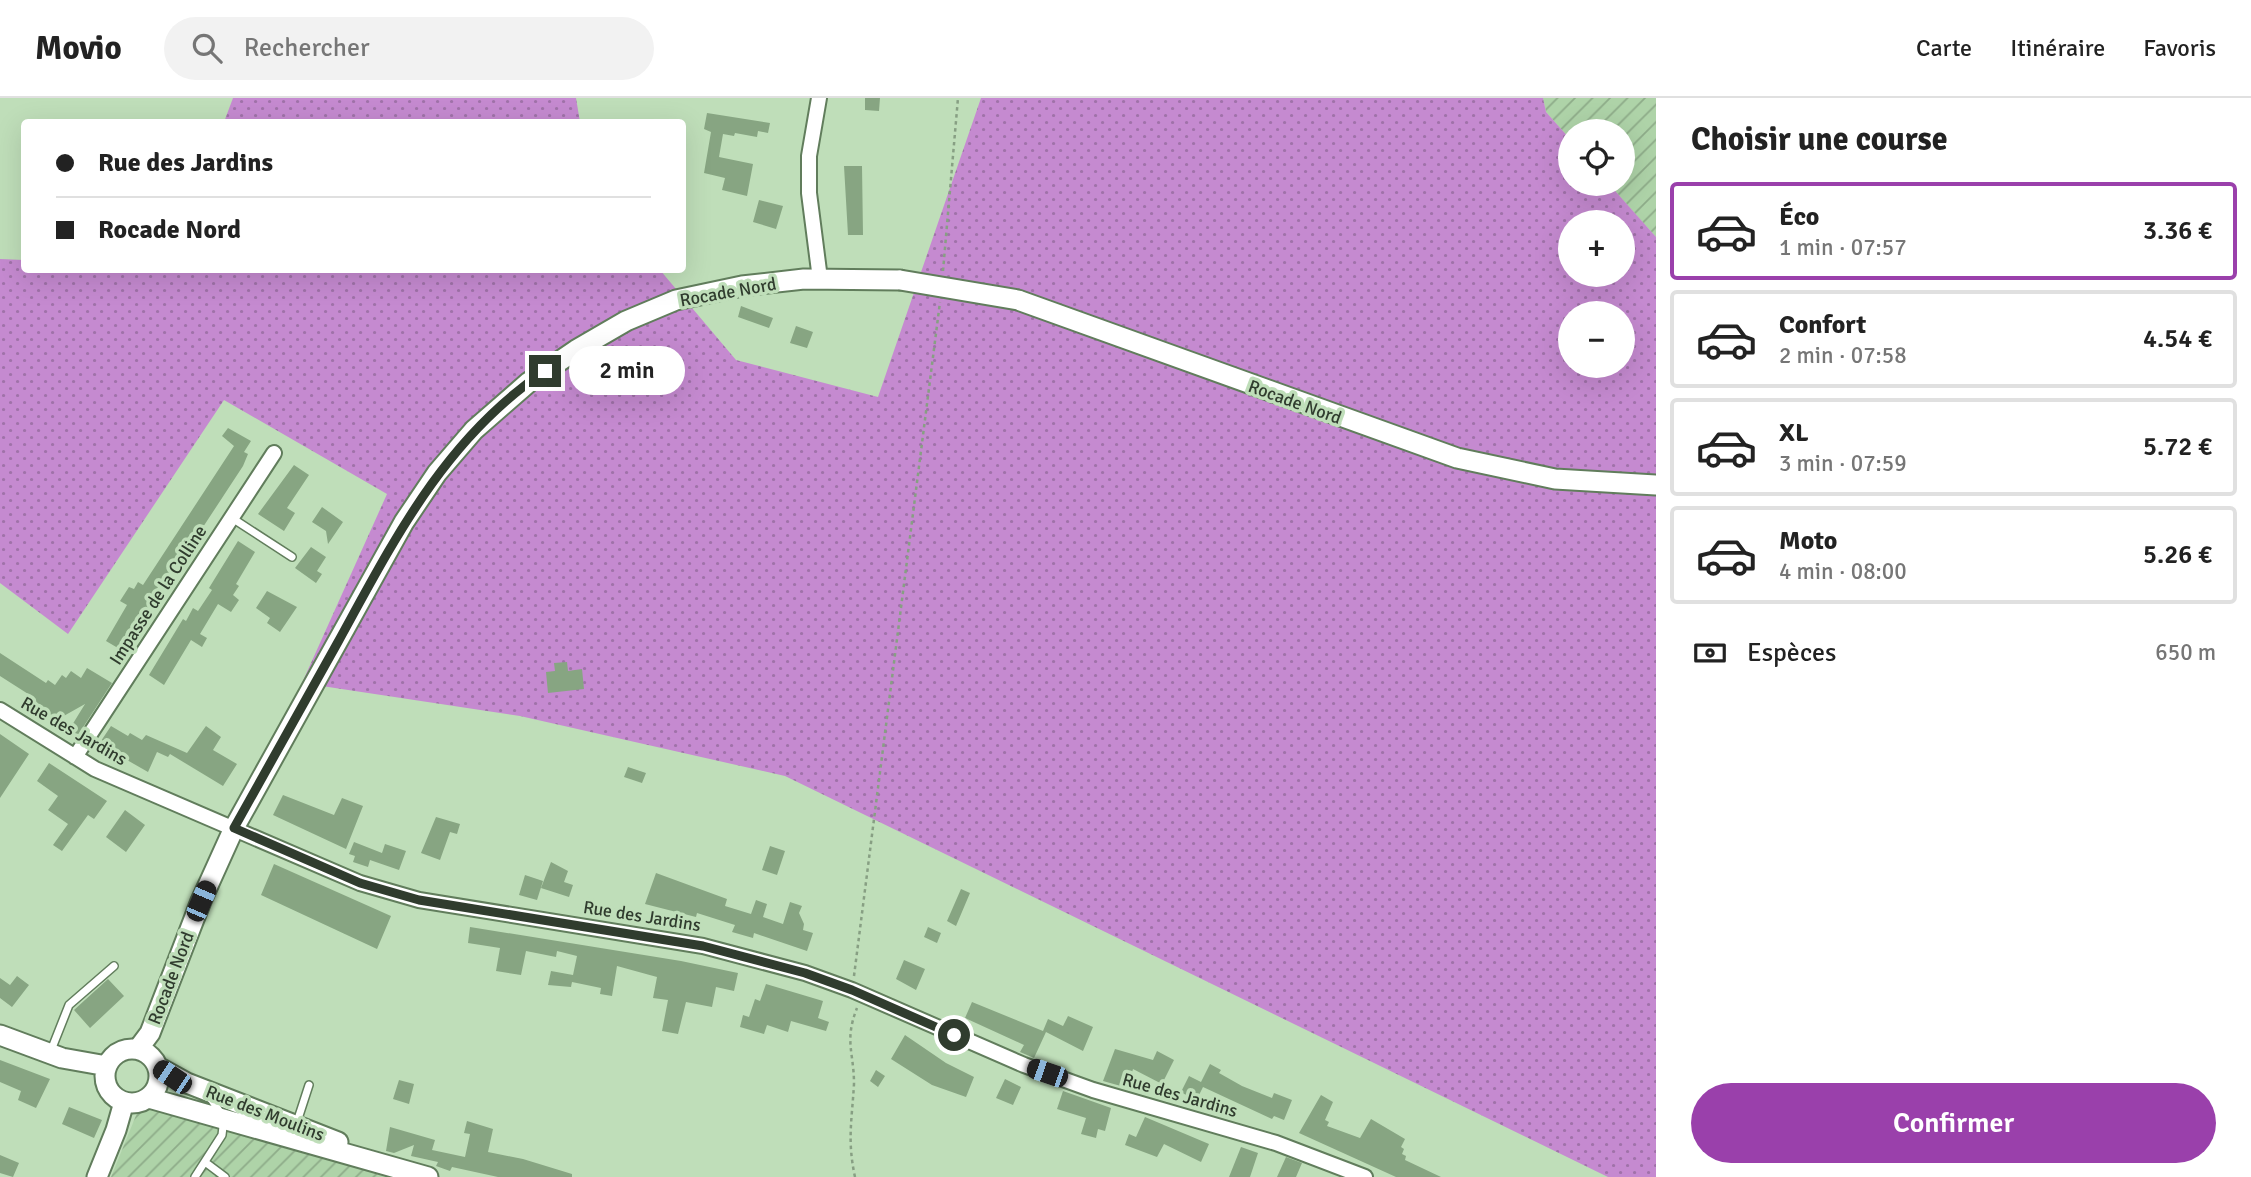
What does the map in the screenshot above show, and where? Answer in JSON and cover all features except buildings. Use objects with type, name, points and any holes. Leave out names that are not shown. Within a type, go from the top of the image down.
[{"type":"main road","name":"Rocade Nord","points":[[138,1049],[150,1033],[201,901],[234,828],[420,497],[455,451],[500,404],[586,344],[626,321],[676,300],[742,286],[820,279],[900,280],[972,290],[1018,300],[1457,458],[1555,479],[1656,485]]},
{"type":"main road","points":[[0,1035],[50,1054],[107,1066]]},
{"type":"main road","points":[[138,1049],[154,1059],[158,1067],[158,1084],[149,1098],[141,1102],[124,1102],[110,1091],[105,1075],[107,1066],[116,1054],[138,1049]]},
{"type":"main road","name":"Rue des Moulins","points":[[158,1067],[294,1132],[428,1177]]},
{"type":"main road","name":"Rue des Moulins","points":[[149,1098],[224,1118],[294,1132]]},
{"type":"main road","points":[[97,1177],[124,1102]]},
{"type":"street","points":[[819,98],[809,156],[809,193],[820,279]]},
{"type":"street","name":"Impasse de la Colline","points":[[75,757],[274,453]]},
{"type":"street","name":"Rue des Jardins","points":[[0,710],[95,769],[360,883],[419,900],[703,946],[805,973],[1024,1065],[1094,1090],[1276,1143],[1365,1177]]},
{"type":"lane","points":[[231,518],[292,557]]},
{"type":"lane","points":[[50,1054],[69,1005],[114,966]]},
{"type":"lane","points":[[294,1132],[309,1085]]},
{"type":"lane","points":[[195,1177],[222,1135],[224,1118],[204,1089]]},
{"type":"lane","points":[[205,1162],[225,1177]]},
{"type":"path","points":[[949,203],[958,98]]},
{"type":"path","points":[[855,1177],[849,1152],[854,1082],[849,1029],[857,993],[935,348]]},
{"type":"shaded area","points":[[233,98],[576,98],[580,119],[225,119]]},
{"type":"shaded area","points":[[981,98],[1543,98],[1546,112],[1558,126],[1558,196],[1620,196],[1632,210],[1558,210],[1558,287],[1635,287],[1635,213],[1656,237],[1656,1177],[1608,1177],[785,776],[520,716],[302,683],[387,494],[224,400],[68,634],[0,583],[0,259],[21,260],[21,273],[663,273],[736,360],[878,397]]},
{"type":"shaded area","points":[[1543,98],[1656,98],[1656,237],[1635,210],[1620,196],[1635,196],[1635,119],[1558,119],[1558,126],[1546,112]]},
{"type":"shaded area","points":[[158,1105],[386,1177],[111,1177],[137,1113]]},
{"type":"route","points":[[545,371],[500,404],[474,430],[420,497],[234,828],[360,883],[419,900],[703,946],[805,973],[852,990],[954,1035]]}]
